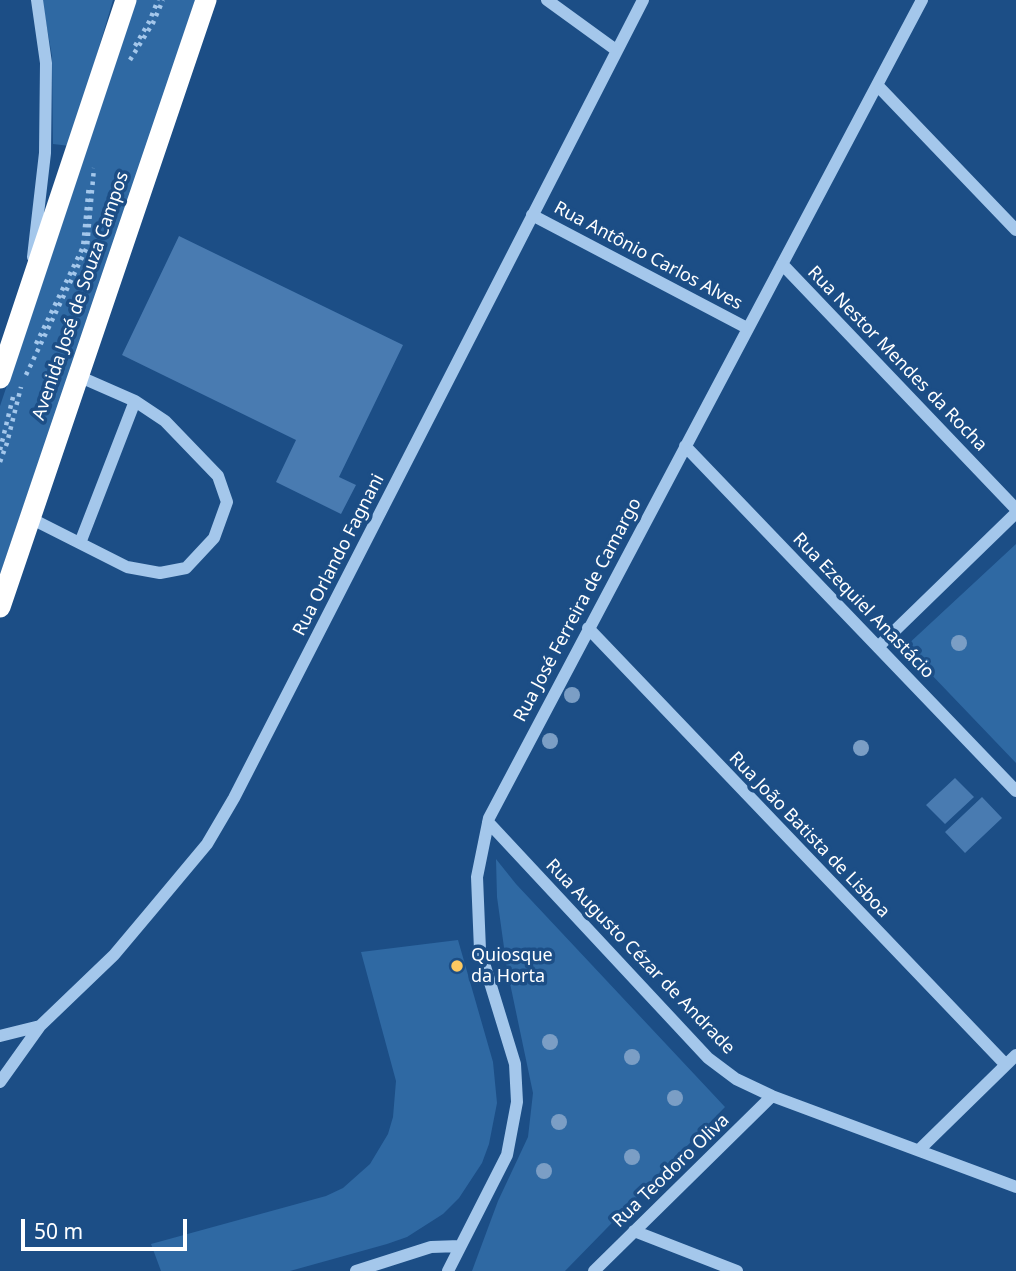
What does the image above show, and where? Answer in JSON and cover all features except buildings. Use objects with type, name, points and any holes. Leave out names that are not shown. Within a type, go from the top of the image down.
[{"type":"highway","points":[[0,378],[126,0]]},
{"type":"highway","name":"Avenida José de Souza Campos","points":[[0,607],[206,0]]},
{"type":"street","points":[[28,294],[45,153],[46,63],[37,0]]},
{"type":"street","points":[[547,0],[616,50]]},
{"type":"street","name":"Rua José Ferreira de Camargo","points":[[448,1271],[507,1155],[517,1102],[515,1064],[480,950],[477,877],[488,822],[588,628],[922,0]]},
{"type":"street","name":"Rua Orlando Fagnani","points":[[0,1082],[40,1026],[114,955],[207,844],[234,798],[641,1]]},
{"type":"street","points":[[877,85],[1016,230]]},
{"type":"street","name":"Rua Antônio Carlos Alves","points":[[532,215],[747,328]]},
{"type":"street","name":"Rua Nestor Mendes da Rocha","points":[[782,264],[1016,511]]},
{"type":"street","points":[[30,518],[127,568],[160,572],[186,568],[214,538],[227,502],[218,476],[165,421],[135,401],[78,376]]},
{"type":"street","points":[[80,543],[135,401]]},
{"type":"street","name":"Rua Ezequiel Anastácio","points":[[685,446],[1016,791]]},
{"type":"street","points":[[878,648],[1016,511]]},
{"type":"street","name":"Rua João Batista de Lisboa","points":[[588,628],[1006,1065]]},
{"type":"street","name":"Rua Augusto Cézar de Andrade","points":[[488,822],[708,1058],[736,1079],[772,1096],[1016,1187]]},
{"type":"street","points":[[0,1036],[40,1026]]},
{"type":"street","points":[[919,1150],[1016,1055]]},
{"type":"street","name":"Rua Teodoro Oliva","points":[[594,1271],[772,1096]]},
{"type":"street","points":[[634,1231],[737,1271]]},
{"type":"street","points":[[356,1271],[431,1247],[460,1246]]},
{"type":"path","points":[[124,70],[153,23],[163,0]]},
{"type":"path","points":[[0,462],[19,392],[29,367],[87,247],[95,162]]},
{"type":"shaded area","points":[[42,0],[113,0],[70,146],[53,144],[52,56]]},
{"type":"shaded area","points":[[136,0],[195,0],[0,574],[0,406]]},
{"type":"shaded area","points":[[1016,544],[1016,763],[905,647]]},
{"type":"shaded area","points":[[496,859],[516,884],[725,1107],[565,1271],[472,1271],[498,1201],[528,1137],[533,1093],[507,969],[497,897]]},
{"type":"shaded area","points":[[458,940],[493,1062],[497,1103],[489,1144],[482,1163],[459,1198],[443,1214],[407,1237],[290,1271],[161,1271],[151,1244],[326,1196],[343,1188],[370,1164],[388,1134],[393,1117],[396,1081],[361,952]]},
{"type":"place","name":"Quiosque da Horta","points":[[457,966]]}]
